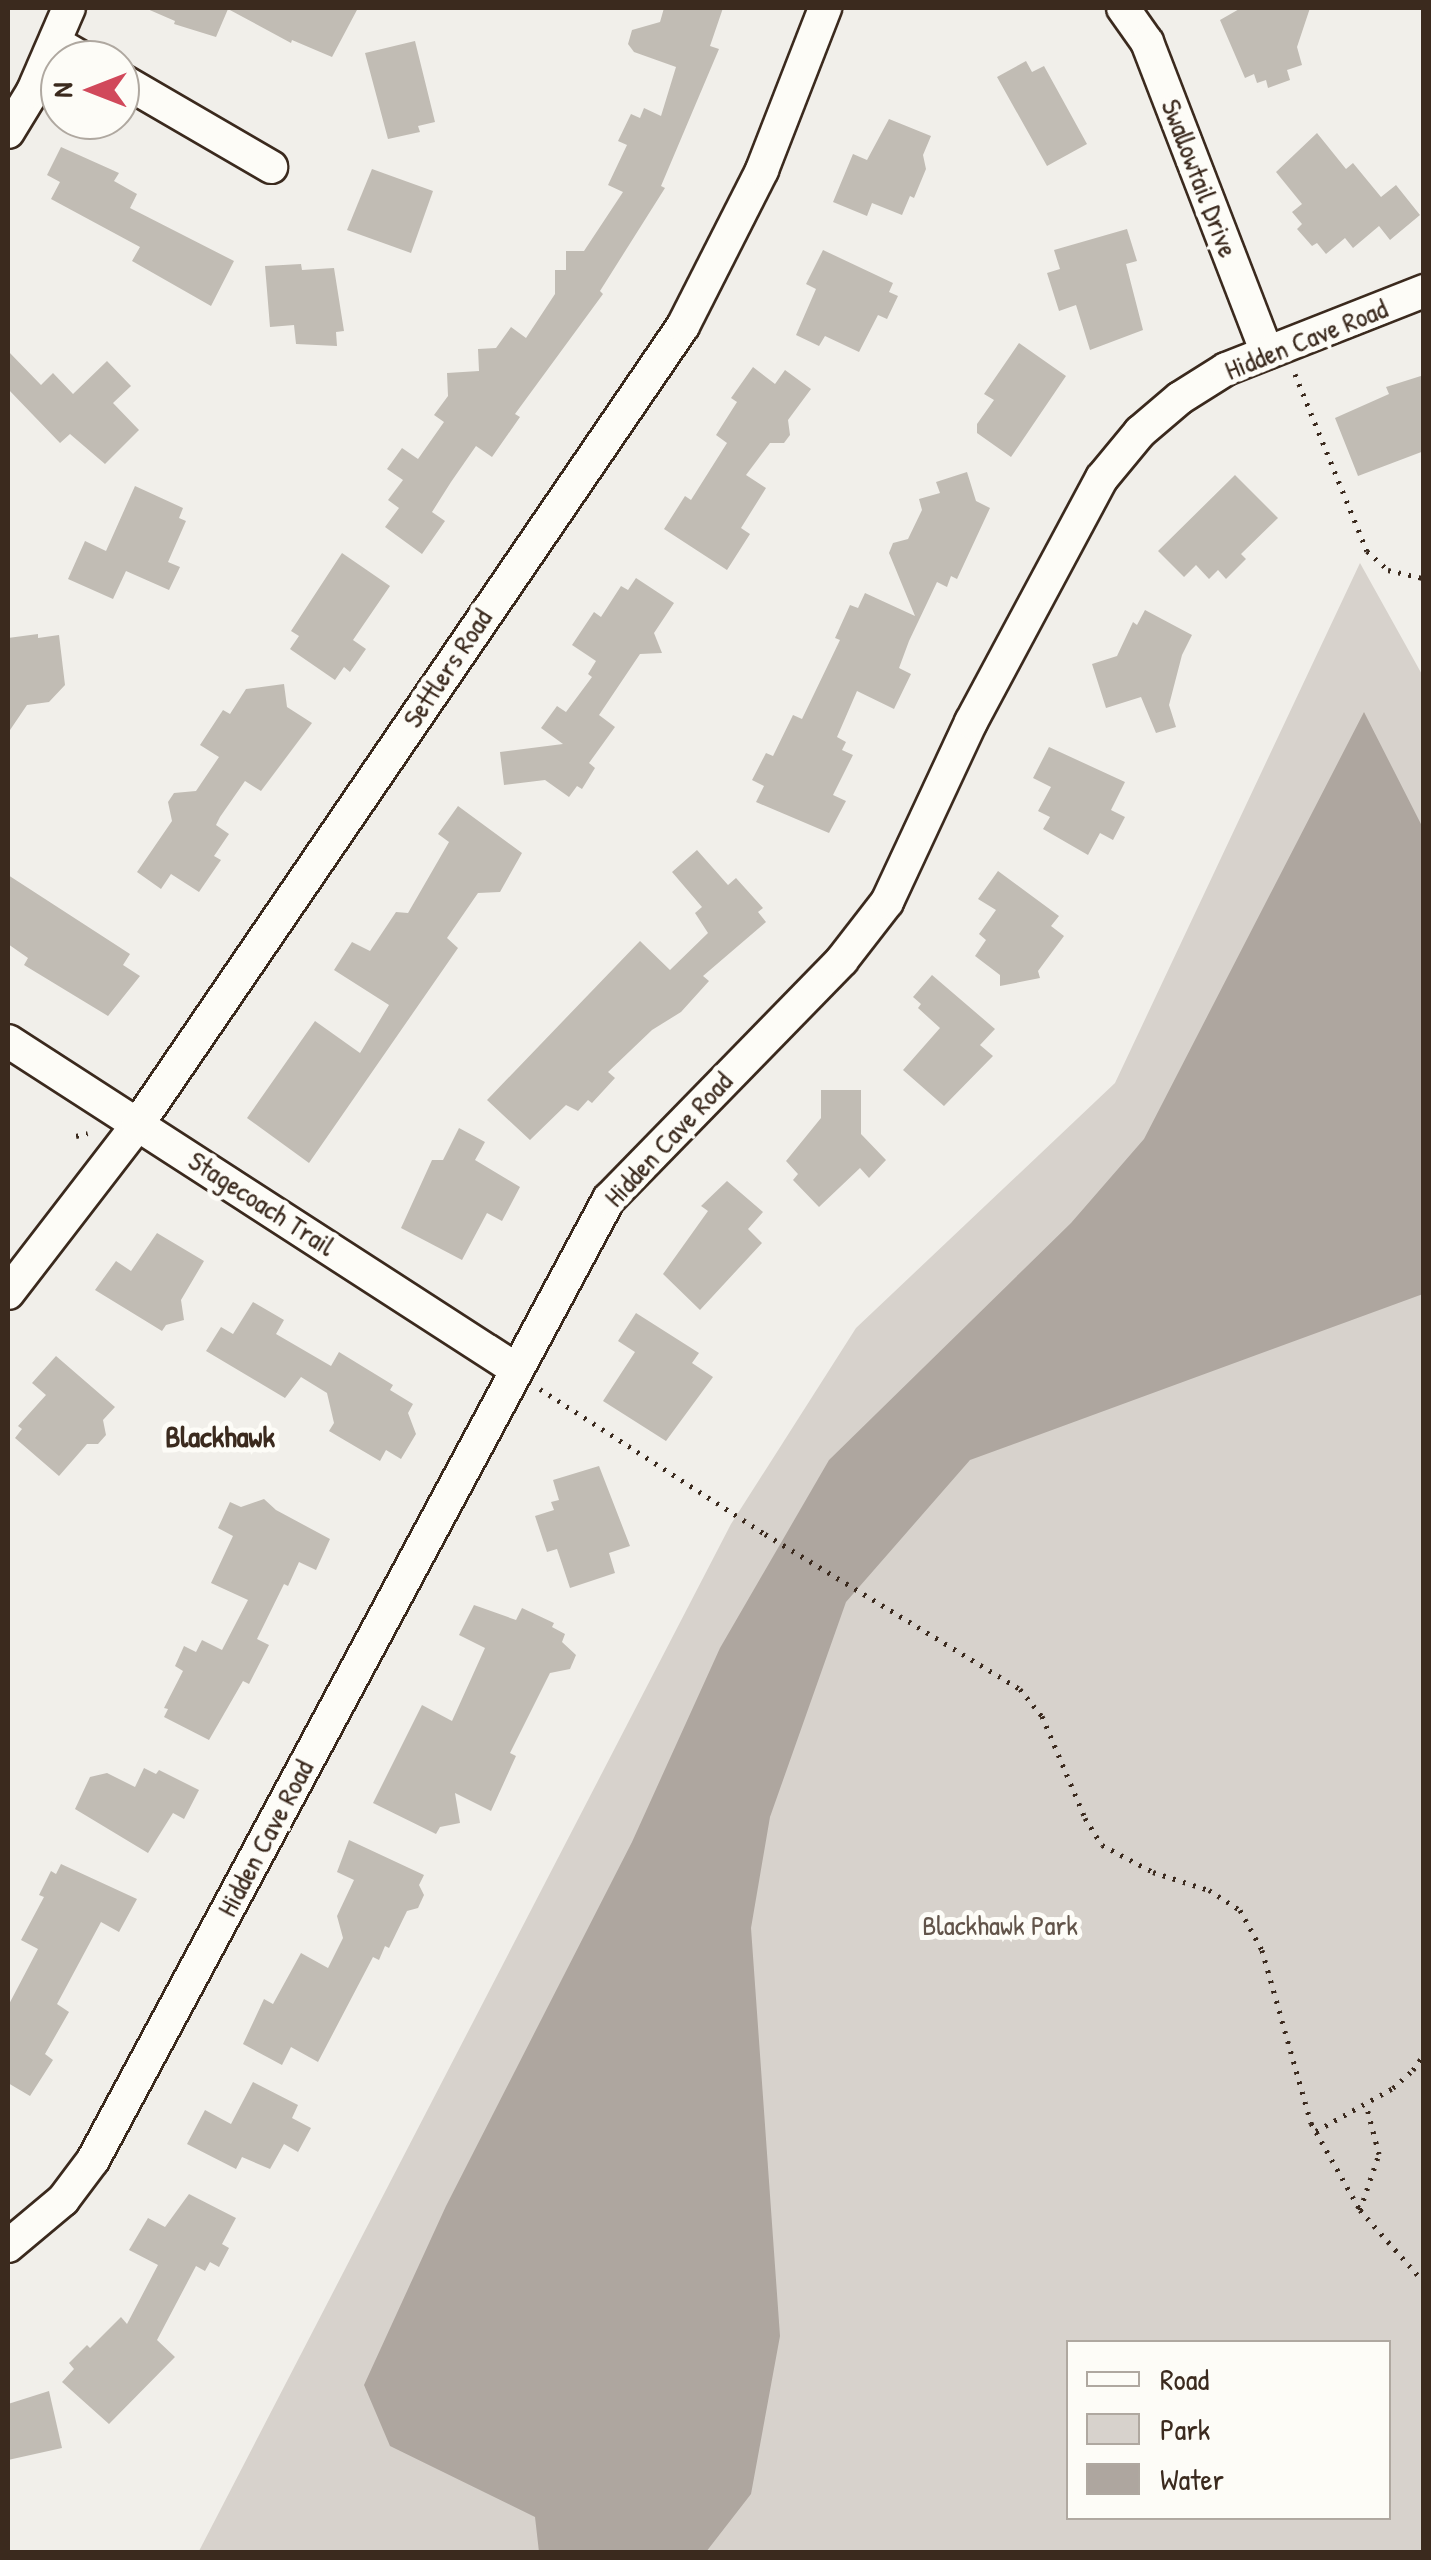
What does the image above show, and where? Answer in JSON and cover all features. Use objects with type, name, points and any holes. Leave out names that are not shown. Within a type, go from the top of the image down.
[{"type":"street","points":[[57,40],[69,8]]},
{"type":"street","name":"Settlers Road","points":[[8,1293],[138,1124],[683,326],[762,170],[825,8]]},
{"type":"street","name":"Swallowtail Drive","points":[[1124,8],[1147,42],[1276,350]]},
{"type":"street","points":[[8,132],[40,73]]},
{"type":"street","points":[[140,91],[271,166]]},
{"type":"street","name":"Hidden Cave Road","points":[[8,2246],[63,2200],[101,2146],[514,1368],[608,1199],[842,960],[887,902],[970,722],[1102,478],[1140,432],[1180,398],[1226,369],[1424,291]]},
{"type":"street","name":"Stagecoach Trail","points":[[8,1041],[514,1368]]},
{"type":"path","points":[[1276,350],[1367,551],[1388,570],[1424,578]]},
{"type":"path","points":[[76,1136],[88,1133]]},
{"type":"path","points":[[540,1389],[764,1534],[1020,1689],[1042,1716],[1085,1818],[1102,1845],[1153,1872],[1210,1890],[1240,1910],[1262,1950],[1299,2088],[1316,2131],[1360,2210],[1424,2282]]},
{"type":"path","points":[[1316,2131],[1366,2104],[1414,2070],[1424,2054]]},
{"type":"path","points":[[1360,2210],[1379,2154],[1366,2104]]},
{"type":"green space","name":"Blackhawk Park","points":[[1360,563],[1424,678],[1423,2552],[199,2551],[731,1524],[856,1328],[1115,1083]]},
{"type":"water","points":[[1364,712],[1423,828],[1423,1294],[970,1460],[846,1602],[770,1817],[751,1928],[780,2336],[751,2494],[706,2552],[539,2552],[535,2517],[390,2446],[364,2385],[446,2206],[632,1842],[720,1648],[829,1460],[1071,1223],[1144,1139]]},
{"type":"building","points":[[145,8],[358,8],[332,57],[292,40],[291,43],[228,9],[216,37],[174,24],[175,21]]},
{"type":"building","points":[[664,8],[723,8],[710,46],[719,49],[661,186],[665,188],[600,291],[603,294],[515,414],[520,417],[492,457],[476,446],[451,482],[432,512],[445,521],[422,554],[385,527],[399,508],[388,500],[403,480],[387,469],[402,448],[418,459],[444,422],[434,415],[448,396],[447,373],[479,371],[478,349],[496,348],[511,327],[526,338],[555,294],[555,270],[566,270],[566,251],[584,251],[623,192],[608,185],[627,145],[618,141],[631,114],[640,118],[644,108],[661,116],[676,67],[634,52],[628,44],[632,30],[660,22]]},
{"type":"building","points":[[1241,8],[1310,8],[1297,47],[1302,65],[1287,70],[1290,80],[1268,88],[1266,80],[1257,83],[1254,74],[1245,78],[1220,20]]},
{"type":"building","points":[[415,41],[435,122],[418,126],[420,132],[388,139],[365,53]]},
{"type":"building","points":[[1026,61],[1032,72],[1044,66],[1087,144],[1047,166],[997,77]]},
{"type":"building","points":[[889,119],[931,136],[923,155],[926,169],[914,198],[910,196],[902,215],[872,203],[867,216],[833,202],[853,154],[867,160]]},
{"type":"building","points":[[1317,133],[1346,169],[1353,163],[1381,197],[1396,185],[1420,215],[1390,240],[1379,226],[1353,248],[1345,238],[1326,254],[1317,243],[1312,246],[1297,229],[1302,224],[1292,212],[1302,204],[1276,172]]},
{"type":"building","points":[[61,147],[119,173],[114,181],[137,194],[130,208],[234,261],[211,306],[132,261],[140,247],[51,199],[60,182],[47,175]]},
{"type":"building","points":[[372,169],[433,191],[411,253],[347,230]]},
{"type":"building","points":[[1127,229],[1137,261],[1126,264],[1143,330],[1090,350],[1076,305],[1059,311],[1047,273],[1060,269],[1054,250]]},
{"type":"building","points":[[823,250],[893,283],[889,292],[898,296],[887,319],[878,315],[859,352],[825,336],[819,346],[796,335],[816,289],[806,284]]},
{"type":"building","points":[[301,264],[302,270],[334,268],[344,331],[336,332],[337,346],[296,344],[294,325],[270,327],[265,266]]},
{"type":"building","points":[[1019,343],[1066,376],[1011,457],[977,433],[977,424],[994,400],[984,394]]},
{"type":"building","points":[[8,351],[41,385],[53,373],[73,394],[107,361],[131,386],[113,403],[139,430],[105,464],[70,434],[60,443],[8,389]]},
{"type":"building","points":[[753,367],[775,384],[785,370],[811,389],[788,420],[790,435],[784,443],[770,443],[746,475],[766,488],[741,528],[750,534],[727,570],[664,529],[685,496],[691,500],[727,443],[716,435],[737,402],[731,398]]},
{"type":"building","points":[[1424,375],[1424,451],[1358,476],[1335,418],[1389,394],[1386,387]]},
{"type":"building","points":[[967,472],[976,501],[990,508],[957,579],[951,576],[947,587],[937,582],[899,668],[911,674],[894,709],[857,691],[837,737],[846,742],[842,750],[853,755],[833,795],[846,801],[829,833],[756,802],[764,786],[752,780],[766,753],[773,756],[793,715],[802,719],[840,640],[835,638],[850,605],[858,608],[865,593],[915,616],[889,553],[893,543],[908,539],[922,510],[919,499],[940,493],[936,482]]},
{"type":"building","points":[[1235,475],[1278,518],[1241,554],[1246,559],[1226,579],[1218,570],[1209,579],[1196,565],[1184,577],[1158,551]]},
{"type":"building","points":[[135,486],[183,508],[179,518],[186,521],[168,562],[180,567],[169,590],[126,571],[113,599],[68,579],[85,541],[106,551]]},
{"type":"building","points":[[342,553],[390,586],[353,640],[366,649],[350,672],[344,667],[335,680],[290,649],[299,636],[291,631]]},
{"type":"building","points":[[636,578],[674,603],[654,633],[662,653],[640,654],[599,715],[615,727],[589,763],[595,768],[582,789],[577,786],[569,797],[545,780],[504,785],[500,752],[563,744],[541,728],[557,706],[566,712],[592,677],[588,674],[596,661],[572,645],[594,612],[601,617],[621,586],[628,590]]},
{"type":"building","points":[[1145,610],[1192,635],[1182,655],[1169,705],[1176,727],[1156,733],[1141,697],[1106,708],[1092,664],[1117,656],[1133,622],[1137,625]]},
{"type":"building","points":[[38,634],[38,638],[59,635],[65,685],[49,702],[27,705],[8,733],[8,638]]},
{"type":"building","points":[[284,684],[287,707],[312,723],[261,791],[245,781],[220,817],[216,825],[229,834],[214,856],[221,860],[199,892],[171,874],[161,889],[137,872],[172,821],[168,802],[174,793],[196,791],[219,757],[200,745],[223,710],[230,714],[246,689]]},
{"type":"building","points":[[1049,747],[1125,782],[1111,810],[1125,817],[1113,840],[1100,833],[1088,855],[1043,829],[1050,817],[1038,811],[1051,787],[1033,778]]},
{"type":"building","points":[[458,806],[522,853],[500,892],[478,893],[447,938],[458,948],[309,1163],[247,1118],[315,1021],[360,1053],[389,1005],[334,970],[352,942],[370,951],[396,912],[408,913],[449,842],[438,834]]},
{"type":"building","points":[[697,850],[728,885],[736,878],[763,908],[758,912],[766,922],[703,976],[709,981],[681,1012],[652,1030],[608,1072],[615,1078],[592,1103],[588,1100],[578,1111],[566,1105],[530,1140],[487,1100],[640,941],[670,970],[708,933],[695,913],[702,907],[672,872]]},
{"type":"building","points":[[998,871],[1059,916],[1051,926],[1064,936],[1038,971],[1040,978],[1000,986],[1000,975],[975,956],[986,940],[979,934],[996,910],[978,899]]},
{"type":"building","points":[[8,875],[130,954],[123,965],[140,976],[108,1016],[24,965],[28,958],[8,944]]},
{"type":"building","points":[[932,975],[995,1029],[980,1045],[993,1056],[944,1106],[903,1070],[940,1028],[918,1008],[921,1004],[913,997]]},
{"type":"building","points":[[821,1090],[861,1090],[861,1134],[886,1160],[869,1178],[860,1168],[819,1207],[793,1180],[798,1174],[786,1161],[821,1118]]},
{"type":"building","points":[[459,1128],[485,1142],[475,1160],[520,1187],[502,1221],[487,1213],[462,1260],[401,1228],[432,1160],[443,1160]]},
{"type":"building","points":[[727,1181],[763,1212],[748,1229],[762,1243],[700,1310],[663,1274],[708,1211],[701,1206]]},
{"type":"building","points":[[157,1233],[204,1261],[181,1300],[184,1320],[166,1325],[162,1331],[95,1290],[116,1261],[131,1271]]},
{"type":"building","points":[[253,1302],[284,1320],[276,1334],[331,1366],[339,1352],[393,1385],[390,1390],[413,1404],[408,1413],[416,1434],[401,1459],[386,1450],[380,1461],[329,1431],[334,1423],[327,1393],[301,1377],[285,1398],[206,1351],[221,1327],[233,1334]]},
{"type":"building","points":[[636,1313],[699,1353],[692,1363],[713,1377],[666,1441],[603,1401],[635,1352],[618,1341]]},
{"type":"building","points":[[56,1356],[115,1407],[103,1420],[106,1435],[98,1444],[87,1444],[59,1476],[15,1438],[22,1429],[18,1426],[46,1395],[32,1383]]},
{"type":"building","points":[[599,1466],[630,1546],[609,1553],[615,1573],[570,1588],[557,1549],[547,1552],[535,1516],[554,1510],[551,1502],[559,1500],[553,1480]]},
{"type":"building","points":[[264,1499],[276,1510],[330,1539],[316,1570],[299,1562],[288,1586],[284,1584],[257,1639],[269,1645],[249,1684],[243,1681],[209,1740],[164,1717],[168,1709],[164,1708],[183,1671],[175,1666],[184,1646],[196,1652],[202,1640],[222,1650],[248,1600],[211,1583],[233,1536],[218,1528],[230,1502],[241,1507]]},
{"type":"building","points":[[474,1605],[516,1620],[522,1608],[554,1623],[552,1627],[565,1634],[562,1642],[576,1655],[570,1669],[550,1673],[510,1753],[516,1756],[491,1811],[455,1793],[460,1823],[440,1827],[436,1834],[373,1803],[422,1705],[452,1721],[485,1648],[459,1635]]},
{"type":"building","points":[[144,1768],[156,1774],[159,1770],[199,1790],[184,1819],[173,1813],[148,1853],[75,1809],[90,1777],[107,1773],[135,1787]]},
{"type":"building","points":[[349,1840],[424,1875],[419,1885],[424,1895],[418,1908],[407,1911],[389,1948],[385,1946],[379,1960],[373,1957],[318,2062],[291,2047],[282,2065],[243,2044],[264,1999],[273,2004],[301,1953],[328,1968],[343,1938],[337,1916],[354,1880],[337,1872]]},
{"type":"building","points":[[61,1864],[137,1899],[119,1932],[101,1922],[57,2004],[69,2012],[45,2054],[53,2060],[30,2096],[8,2083],[8,2006],[38,1949],[21,1940],[44,1897],[39,1895],[51,1871],[56,1874]]},
{"type":"building","points":[[253,2082],[298,2105],[292,2118],[311,2128],[298,2152],[284,2144],[270,2169],[242,2157],[236,2169],[187,2144],[205,2110],[231,2124]]},
{"type":"building","points":[[189,2194],[236,2218],[222,2244],[229,2248],[219,2267],[210,2262],[205,2271],[196,2266],[157,2340],[175,2357],[109,2424],[62,2382],[74,2369],[69,2363],[87,2345],[90,2348],[121,2317],[127,2324],[158,2265],[129,2250],[148,2218],[165,2227]]},
{"type":"building","points":[[49,2391],[62,2448],[8,2460],[8,2404]]},
{"type":"district","name":"Blackhawk","points":[[220,1436]]}]
